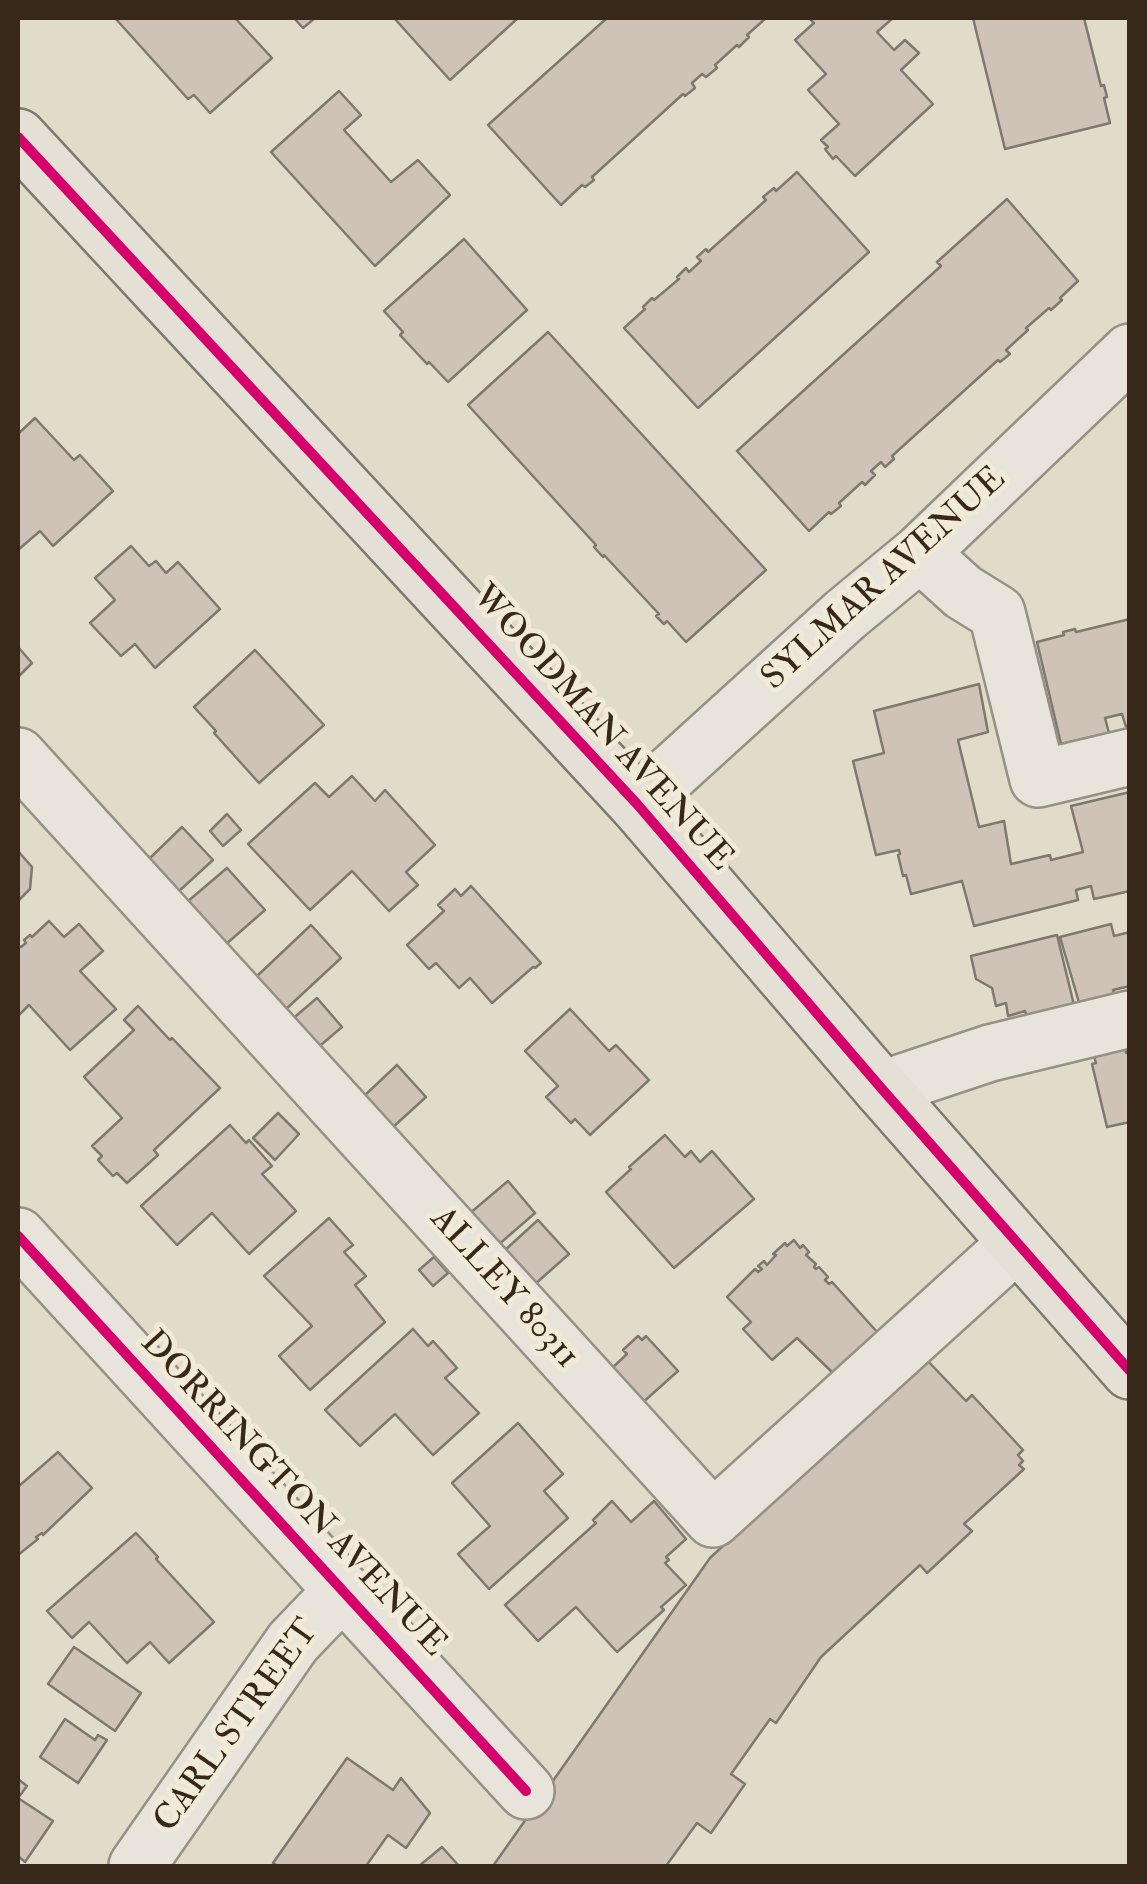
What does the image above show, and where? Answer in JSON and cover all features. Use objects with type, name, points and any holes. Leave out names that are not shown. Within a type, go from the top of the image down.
[{"type":"main road","name":"WOODMAN AVENUE","points":[[18,136],[637,804],[1130,1371]]},
{"type":"street","name":"SYLMAR AVENUE","points":[[637,804],[845,615],[920,553],[1130,352]]},
{"type":"street","points":[[920,553],[963,592],[997,613],[1038,779],[1130,757]]},
{"type":"street","name":"ALLEY 80311","points":[[18,756],[713,1519],[1016,1244]]},
{"type":"street","points":[[882,1089],[990,1053],[1130,1019]]},
{"type":"street","name":"DORRINGTON AVENUE","points":[[18,1236],[526,1791]]},
{"type":"street","name":"CARL STREET","points":[[137,1866],[292,1642],[342,1591]]},
{"type":"building","points":[[115,18],[235,18],[272,58],[210,113],[194,95],[188,99]]},
{"type":"building","points":[[294,18],[315,18],[303,28]]},
{"type":"building","points":[[394,18],[518,18],[450,80]]},
{"type":"building","points":[[607,18],[766,18],[739,47],[715,65],[717,68],[706,77],[702,74],[692,83],[695,88],[683,94],[592,177],[594,180],[582,185],[561,205],[488,125]]},
{"type":"building","points":[[809,18],[893,18],[877,32],[894,50],[905,40],[919,53],[901,70],[933,104],[855,176],[836,156],[833,159],[821,140],[839,124],[808,90],[826,74],[795,40],[814,23]]},
{"type":"building","points":[[973,18],[1084,18],[1107,97],[1104,98],[1110,123],[1005,149]]},
{"type":"building","points":[[339,91],[361,115],[344,130],[391,182],[418,160],[450,195],[375,266],[271,152]]},
{"type":"building","points":[[797,172],[869,252],[698,408],[624,328],[652,298],[679,279],[686,268],[689,272],[701,261],[697,257],[706,249],[708,252],[766,200],[763,197]]},
{"type":"building","points":[[1007,199],[1078,281],[1051,310],[1026,328],[1006,350],[1010,354],[998,360],[892,456],[894,459],[885,467],[881,462],[871,471],[875,475],[865,485],[862,482],[839,503],[841,506],[809,531],[737,451],[941,266],[937,262]]},
{"type":"building","points":[[464,239],[527,310],[448,382],[400,335],[403,332],[384,311]]},
{"type":"building","points":[[548,332],[766,570],[686,642],[667,621],[664,624],[656,616],[659,614],[468,405]]},
{"type":"building","points":[[35,418],[74,460],[80,455],[113,491],[53,546],[40,531],[18,550],[18,434]]},
{"type":"building","points":[[131,546],[149,566],[156,561],[166,573],[178,562],[220,609],[155,668],[135,644],[121,656],[90,623],[115,600],[95,578]]},
{"type":"building","points":[[1130,619],[1130,726],[1126,727],[1122,714],[1105,718],[1109,733],[1061,744],[1037,642],[1075,629],[1076,632]]},
{"type":"building","points":[[18,647],[32,663],[18,677]]},
{"type":"building","points":[[255,650],[324,725],[259,783],[194,707]]},
{"type":"building","points":[[979,684],[988,732],[958,740],[979,827],[1004,821],[1011,864],[1050,855],[1051,860],[1083,852],[1071,806],[1130,792],[1130,891],[1094,899],[1091,886],[1076,890],[1078,900],[974,926],[962,881],[911,894],[899,850],[876,855],[853,761],[884,753],[874,711]]},
{"type":"building","points":[[352,776],[375,801],[385,790],[435,845],[406,872],[418,885],[389,911],[352,871],[310,910],[248,844],[315,783],[329,797]]},
{"type":"building","points":[[227,814],[241,830],[223,846],[210,831]]},
{"type":"building","points":[[182,827],[213,860],[178,892],[148,860]]},
{"type":"building","points":[[18,851],[32,867],[30,889],[18,901]]},
{"type":"building","points":[[227,868],[265,910],[225,945],[187,902]]},
{"type":"building","points":[[471,886],[541,963],[492,1003],[470,978],[459,988],[436,963],[429,969],[407,945],[444,911],[438,905],[455,889],[461,896]]},
{"type":"building","points":[[49,921],[64,937],[79,924],[103,951],[80,971],[116,1009],[70,1050],[29,1005],[18,1016],[18,946]]},
{"type":"building","points":[[1111,924],[1114,936],[1130,932],[1130,986],[1113,990],[1115,997],[1080,1006],[1060,937]]},
{"type":"building","points":[[311,925],[341,958],[285,1010],[255,978]]},
{"type":"building","points":[[1057,935],[1074,1005],[1027,1016],[1025,1011],[1008,1016],[1006,1003],[996,1006],[992,988],[976,979],[971,956]]},
{"type":"building","points":[[317,998],[342,1027],[315,1050],[290,1021]]},
{"type":"building","points":[[138,1006],[220,1088],[154,1150],[158,1155],[127,1183],[117,1173],[113,1176],[98,1160],[102,1156],[92,1146],[122,1118],[84,1077],[134,1030],[124,1020]]},
{"type":"building","points":[[570,1009],[609,1051],[616,1045],[649,1080],[590,1135],[575,1119],[571,1123],[546,1097],[558,1086],[525,1051]]},
{"type":"building","points":[[1126,1049],[1126,1053],[1130,1052],[1130,1122],[1107,1127],[1092,1064],[1096,1063],[1094,1056]]},
{"type":"building","points":[[397,1065],[426,1097],[392,1128],[363,1097]]},
{"type":"building","points":[[278,1113],[299,1134],[275,1160],[253,1138]]},
{"type":"building","points":[[230,1125],[272,1166],[262,1174],[296,1211],[249,1254],[212,1213],[177,1245],[141,1206]]},
{"type":"building","points":[[665,1135],[685,1157],[691,1151],[700,1162],[712,1151],[754,1199],[674,1268],[606,1192]]},
{"type":"building","points":[[508,1181],[535,1213],[497,1246],[469,1214]]},
{"type":"building","points":[[329,1218],[353,1245],[344,1252],[366,1276],[355,1285],[385,1322],[310,1390],[279,1356],[312,1326],[264,1276]]},
{"type":"building","points":[[538,1220],[569,1254],[534,1285],[504,1251]]},
{"type":"building","points":[[794,1240],[809,1252],[806,1255],[816,1264],[814,1267],[828,1277],[825,1280],[832,1282],[878,1333],[833,1373],[797,1338],[772,1360],[743,1329],[751,1322],[727,1297],[755,1269],[762,1269],[758,1266],[764,1261],[767,1265],[785,1243],[787,1246]]},
{"type":"building","points":[[434,1257],[448,1273],[433,1286],[419,1270]]},
{"type":"building","points":[[413,1329],[428,1346],[433,1341],[457,1368],[445,1378],[479,1413],[433,1455],[395,1414],[360,1446],[325,1410]]},
{"type":"building","points":[[638,1336],[642,1340],[646,1336],[678,1371],[641,1404],[610,1370]]},
{"type":"building","points":[[925,1358],[966,1401],[972,1395],[1023,1450],[1018,1455],[1023,1461],[1019,1465],[1024,1469],[964,1524],[972,1531],[927,1573],[920,1565],[821,1657],[776,1723],[770,1719],[731,1774],[745,1784],[711,1833],[697,1823],[666,1866],[493,1866],[710,1558]]},
{"type":"building","points":[[518,1423],[563,1474],[544,1491],[568,1518],[489,1589],[458,1554],[490,1526],[452,1483]]},
{"type":"building","points":[[58,1452],[92,1488],[18,1555],[18,1484]]},
{"type":"building","points":[[612,1501],[631,1522],[654,1501],[686,1539],[666,1557],[669,1560],[665,1563],[686,1585],[617,1652],[576,1607],[538,1641],[505,1605],[596,1523],[593,1520]]},
{"type":"building","points":[[136,1533],[214,1622],[169,1663],[150,1642],[127,1663],[89,1622],[72,1638],[47,1611]]},
{"type":"building","points":[[74,1647],[141,1693],[115,1731],[48,1684]]},
{"type":"building","points":[[65,1719],[95,1740],[98,1735],[107,1740],[78,1783],[40,1757]]},
{"type":"building","points":[[347,1758],[393,1790],[401,1778],[430,1813],[406,1848],[388,1835],[366,1866],[273,1863]]},
{"type":"building","points":[[18,1779],[27,1786],[18,1798]]},
{"type":"building","points":[[18,1798],[53,1821],[25,1862],[18,1856]]},
{"type":"building","points":[[442,1847],[459,1866],[419,1866]]},
{"type":"cycle path","points":[[18,137],[637,804],[1130,1371]]},
{"type":"cycle path","points":[[18,1236],[526,1791]]}]
